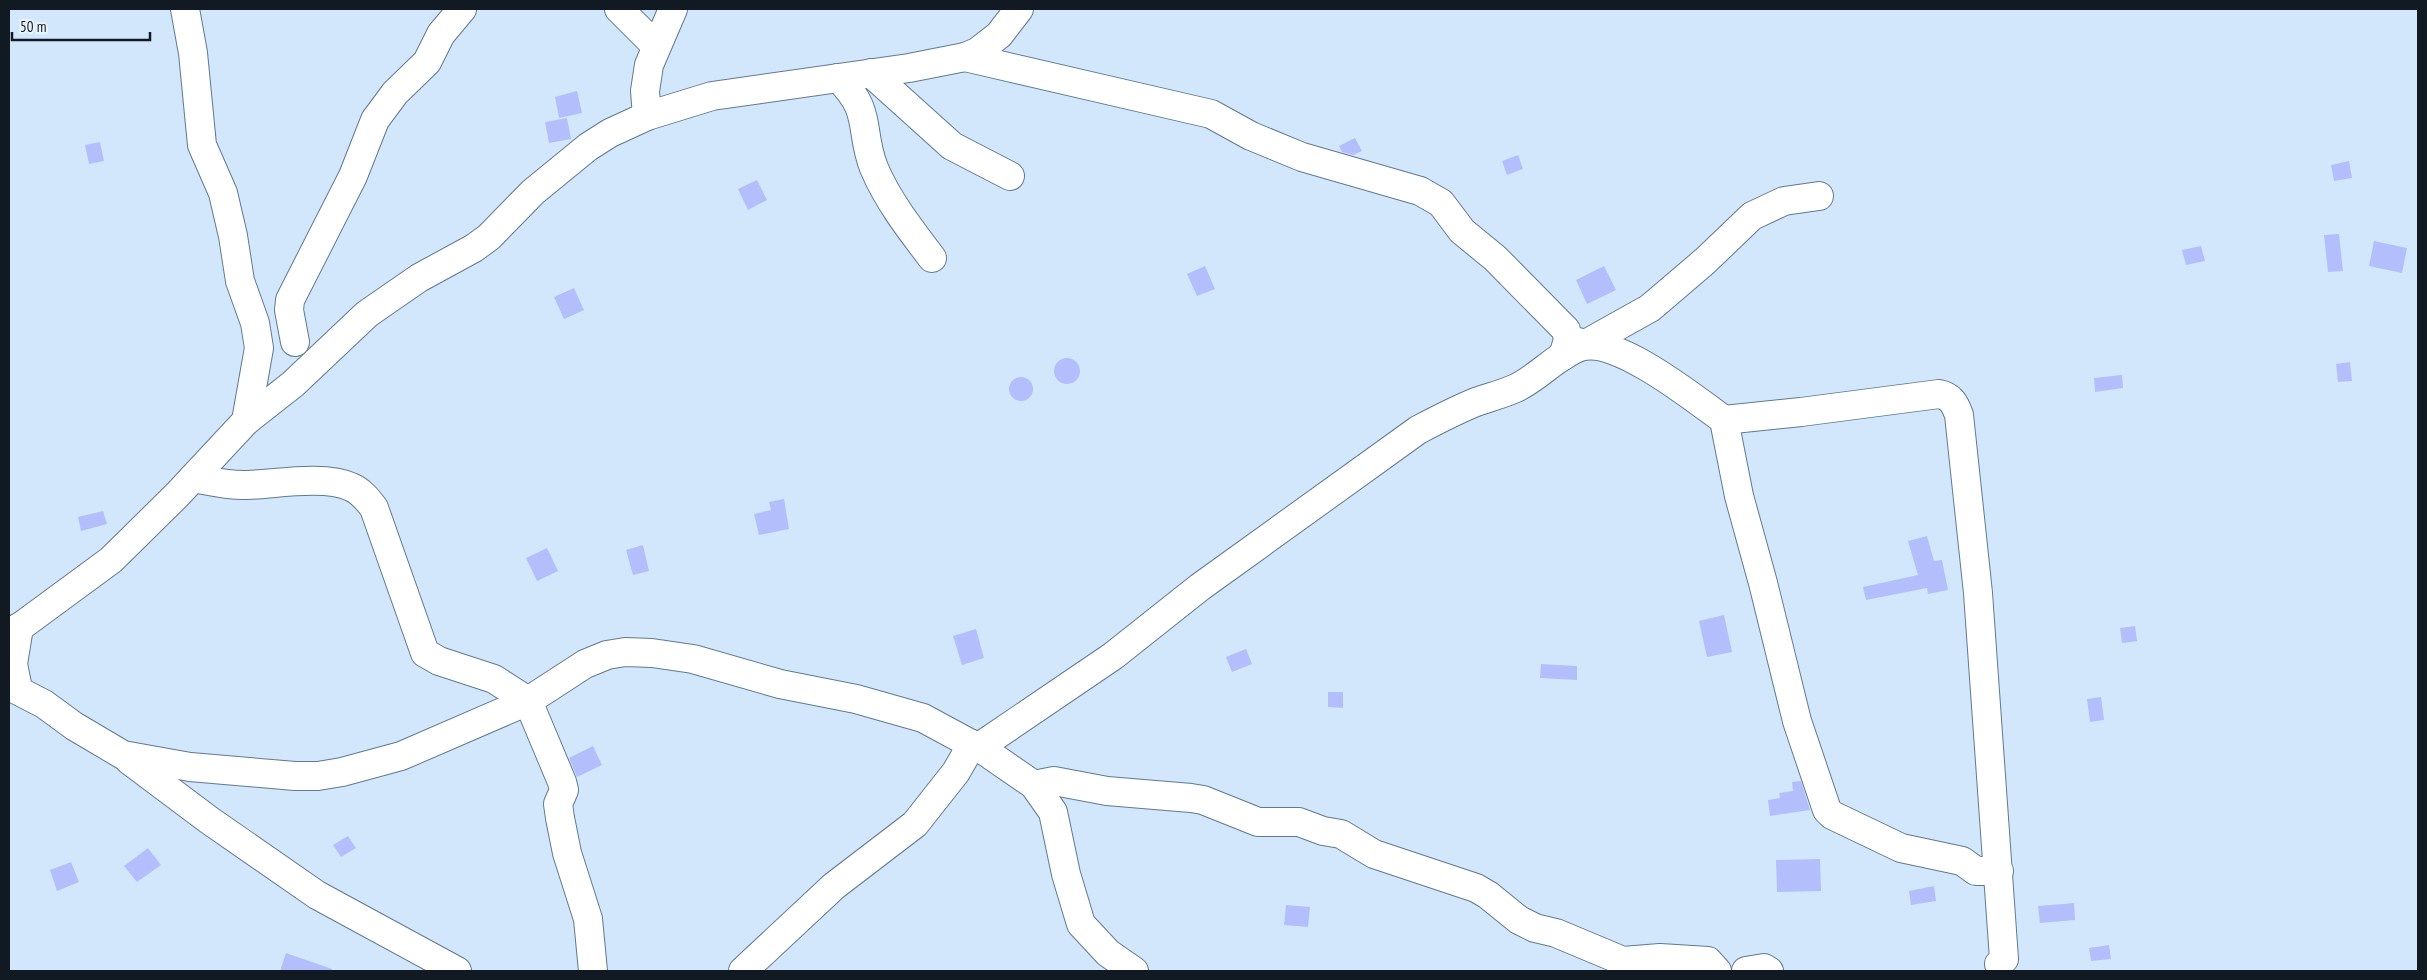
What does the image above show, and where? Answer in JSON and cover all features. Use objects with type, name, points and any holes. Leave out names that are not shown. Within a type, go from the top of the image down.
[{"type":"street","points":[[185,9],[193,53],[202,145],[225,200],[240,281],[254,323],[259,358],[246,421]]},
{"type":"street","points":[[294,342],[289,310],[290,300],[353,176],[375,120],[395,92],[427,62],[441,34],[462,9]]},
{"type":"street","points":[[619,9],[656,46]]},
{"type":"street","points":[[647,116],[646,91],[648,74],[656,46],[673,9]]},
{"type":"street","points":[[457,971],[317,895],[209,820],[123,756],[13,688],[14,631],[111,560],[193,478],[246,421],[293,384],[352,328],[387,300],[419,278],[482,243],[520,204],[588,147],[610,133],[647,116],[712,96],[942,63],[965,57],[976,52],[999,35],[1019,9]]},
{"type":"street","points":[[965,57],[1211,114],[1251,136],[1302,157],[1420,191],[1441,203],[1462,231],[1495,258],[1570,344],[1607,350],[1638,362],[1668,380],[1724,420],[1939,394],[1945,395],[1956,405],[1959,415],[1978,593],[2004,959],[1999,964]]},
{"type":"street","points":[[871,73],[952,146],[1010,176]]},
{"type":"street","points":[[838,78],[856,96],[874,166],[881,183],[894,206],[932,258]]},
{"type":"street","points":[[743,971],[834,886],[915,824],[976,746],[1113,656],[1200,587],[1271,537],[1313,503],[1349,480],[1389,448],[1450,413],[1518,387],[1570,344],[1642,314],[1705,261],[1752,216],[1784,201],[1819,196]]},
{"type":"street","points":[[254,323],[282,340],[294,342],[314,340],[352,328]]},
{"type":"street","points":[[1724,420],[1739,496],[1764,583],[1797,721],[1827,810],[1840,820],[1901,848],[1962,861],[1976,872],[1999,871]]},
{"type":"street","points":[[193,478],[245,485],[291,481],[323,482],[350,486],[374,508],[425,653],[439,661],[494,679],[528,701],[564,790],[558,804],[560,818],[567,853],[588,919],[593,971]]},
{"type":"street","points":[[123,756],[190,766],[295,776],[318,776],[401,756],[528,701],[594,660],[625,652],[652,653],[693,659],[780,684],[896,710],[923,718],[976,746],[1034,785],[1053,812],[1066,874],[1081,924],[1108,953],[1134,971]]},
{"type":"street","points":[[1034,785],[1054,781],[1122,792],[1191,798],[1203,800],[1258,822],[1300,822],[1341,834],[1374,854],[1476,888],[1488,895],[1519,920],[1535,928],[1556,933],[1623,961],[1660,958],[1708,961],[1717,971]]},
{"type":"street","points":[[1746,971],[1764,968],[1769,971]]},
{"type":"building","points":[[577,91],[582,113],[559,118],[555,97]]},
{"type":"building","points":[[567,118],[571,139],[549,143],[545,122]]},
{"type":"building","points":[[1355,138],[1362,151],[1353,155],[1342,152],[1339,146]]},
{"type":"building","points":[[100,142],[104,161],[89,164],[85,145]]},
{"type":"building","points":[[1518,155],[1523,169],[1507,175],[1502,161]]},
{"type":"building","points":[[2349,161],[2352,178],[2334,181],[2331,165]]},
{"type":"building","points":[[757,180],[767,200],[748,210],[738,189]]},
{"type":"building","points":[[2339,234],[2343,271],[2328,272],[2324,235]]},
{"type":"building","points":[[2374,241],[2407,248],[2402,273],[2369,266]]},
{"type":"building","points":[[2201,246],[2205,261],[2186,265],[2182,250]]},
{"type":"building","points":[[1205,266],[1215,289],[1197,296],[1187,274]]},
{"type":"building","points":[[1604,266],[1616,290],[1587,304],[1576,280]]},
{"type":"building","points":[[574,288],[584,310],[564,319],[554,297]]},
{"type":"building","points":[[1067,358],[1076,362],[1080,371],[1076,380],[1067,384],[1058,380],[1054,371],[1058,362]]},
{"type":"building","points":[[2350,362],[2352,381],[2338,382],[2336,364]]},
{"type":"building","points":[[2122,375],[2123,388],[2095,392],[2094,378]]},
{"type":"building","points":[[1021,377],[1029,381],[1033,389],[1029,397],[1021,401],[1013,397],[1009,389],[1013,381]]},
{"type":"building","points":[[784,499],[789,529],[759,535],[754,514],[771,510],[769,502]]},
{"type":"building","points":[[103,511],[107,524],[81,531],[78,517]]},
{"type":"building","points":[[1927,536],[1934,561],[1942,560],[1948,590],[1928,594],[1927,588],[1866,600],[1863,587],[1918,575],[1908,541]]},
{"type":"building","points":[[643,545],[649,571],[633,575],[626,550]]},
{"type":"building","points":[[547,548],[558,571],[537,581],[526,558]]},
{"type":"building","points":[[1724,615],[1732,652],[1707,657],[1699,621]]},
{"type":"building","points":[[2135,626],[2137,641],[2122,643],[2120,628]]},
{"type":"building","points":[[976,629],[984,658],[962,665],[953,636]]},
{"type":"building","points":[[1246,649],[1252,664],[1232,672],[1226,657]]},
{"type":"building","points":[[1541,664],[1577,666],[1577,680],[1540,678]]},
{"type":"building","points":[[1328,692],[1343,692],[1343,708],[1328,707]]},
{"type":"building","points":[[2101,697],[2104,720],[2090,722],[2087,699]]},
{"type":"building","points":[[593,746],[602,765],[577,777],[569,758]]},
{"type":"building","points":[[1801,781],[1810,810],[1770,816],[1768,800],[1780,798],[1779,793],[1793,791],[1792,782]]},
{"type":"building","points":[[348,836],[356,848],[341,857],[333,845]]},
{"type":"building","points":[[148,848],[161,865],[137,882],[124,866]]},
{"type":"building","points":[[1820,859],[1821,891],[1777,892],[1776,860]]},
{"type":"building","points":[[71,862],[79,882],[57,891],[50,870]]},
{"type":"building","points":[[1934,886],[1936,901],[1911,905],[1909,891]]},
{"type":"building","points":[[2074,903],[2075,920],[2040,923],[2038,906]]},
{"type":"building","points":[[1286,905],[1310,907],[1308,927],[1284,925]]},
{"type":"building","points":[[2109,945],[2111,959],[2091,961],[2089,948]]},
{"type":"building","points":[[286,953],[332,969],[332,971],[280,971]]}]
